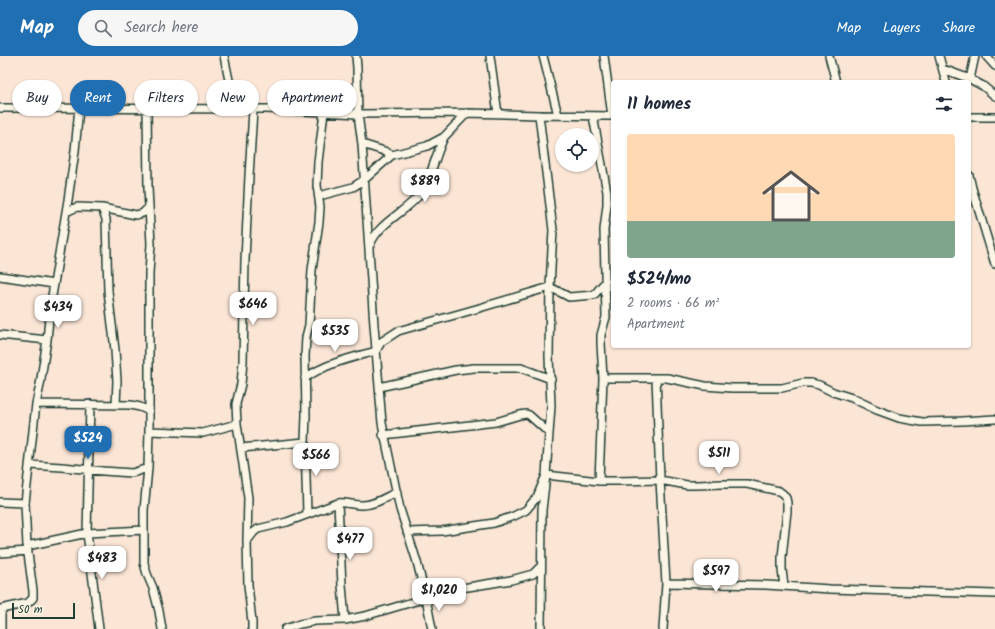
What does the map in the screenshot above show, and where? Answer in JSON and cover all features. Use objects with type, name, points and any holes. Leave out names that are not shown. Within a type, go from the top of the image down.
[{"type":"street","points":[[224,56],[229,80]]},
{"type":"street","points":[[356,56],[358,114],[362,144],[383,435],[400,509],[417,562],[432,629]]},
{"type":"street","points":[[490,56],[498,114]]},
{"type":"street","points":[[543,56],[558,115]]},
{"type":"street","points":[[604,56],[611,103]]},
{"type":"street","points":[[829,56],[835,80]]},
{"type":"street","points":[[939,56],[946,80]]},
{"type":"street","points":[[970,79],[975,56]]},
{"type":"street","points":[[986,56],[995,66]]},
{"type":"street","points":[[943,69],[970,79],[983,86],[995,96]]},
{"type":"street","points":[[0,108],[70,108]]},
{"type":"street","points":[[358,114],[467,113],[611,116]]},
{"type":"street","points":[[370,247],[373,238],[378,231],[414,201],[421,193],[444,138],[467,113]]},
{"type":"street","points":[[539,115],[553,230],[549,356],[551,406],[542,510],[540,629]]},
{"type":"street","points":[[1,629],[0,609],[28,602],[33,598],[25,503],[36,404],[68,200],[78,116]]},
{"type":"street","points":[[147,116],[151,244],[149,273],[149,431],[148,468],[144,510],[144,563],[153,588],[162,629]]},
{"type":"street","points":[[252,629],[248,585],[248,498],[244,479],[236,404],[241,384],[243,362],[245,260],[254,116]]},
{"type":"street","points":[[308,514],[305,442],[305,350],[309,324],[312,270],[319,222],[320,207],[317,185],[324,116]]},
{"type":"street","points":[[593,116],[607,192],[604,230],[606,317],[601,343],[602,378],[599,481]]},
{"type":"street","points":[[971,117],[995,117]]},
{"type":"street","points":[[318,196],[350,188],[364,180],[392,155],[427,146],[444,138]]},
{"type":"street","points":[[362,144],[392,155]]},
{"type":"street","points":[[971,184],[995,264]]},
{"type":"street","points":[[68,200],[77,207]]},
{"type":"street","points":[[66,212],[77,207],[102,208],[136,215],[143,213],[149,207]]},
{"type":"street","points":[[102,208],[106,219],[108,291],[117,381],[116,405]]},
{"type":"street","points":[[106,219],[115,211]]},
{"type":"street","points":[[0,276],[54,284]]},
{"type":"street","points":[[305,378],[333,363],[376,351],[381,342],[398,331],[476,310],[550,287],[569,297],[594,295],[606,282]]},
{"type":"street","points":[[0,335],[47,340]]},
{"type":"street","points":[[379,387],[456,370],[474,368],[521,368],[551,379]]},
{"type":"street","points":[[602,378],[667,378],[704,386],[732,388],[782,388],[803,383],[812,383],[899,418],[922,422],[995,419]]},
{"type":"street","points":[[656,378],[666,583],[663,629]]},
{"type":"street","points":[[36,404],[116,405],[140,407],[149,412]]},
{"type":"street","points":[[90,404],[87,533],[99,629]]},
{"type":"street","points":[[383,435],[496,422],[520,414],[526,414],[549,433]]},
{"type":"street","points":[[149,431],[203,433],[237,424]]},
{"type":"street","points":[[241,448],[305,442]]},
{"type":"street","points":[[30,465],[103,472],[132,473],[148,468]]},
{"type":"street","points":[[546,475],[617,482],[660,480],[697,486],[747,484],[779,491],[786,498],[787,511],[782,557],[784,586]]},
{"type":"street","points":[[407,532],[442,531],[494,523],[514,516],[526,510],[537,498],[546,475]]},
{"type":"street","points":[[247,540],[258,529],[287,522],[338,503],[345,502],[361,505],[369,504],[397,492]]},
{"type":"street","points":[[0,502],[25,503]]},
{"type":"street","points":[[338,503],[345,620]]},
{"type":"street","points":[[0,553],[28,549],[87,533],[144,530]]},
{"type":"street","points":[[285,629],[315,620],[345,620],[365,616],[426,598],[450,588],[502,582],[533,574],[540,567]]},
{"type":"street","points":[[533,574],[541,579]]},
{"type":"street","points":[[666,583],[995,594]]}]
